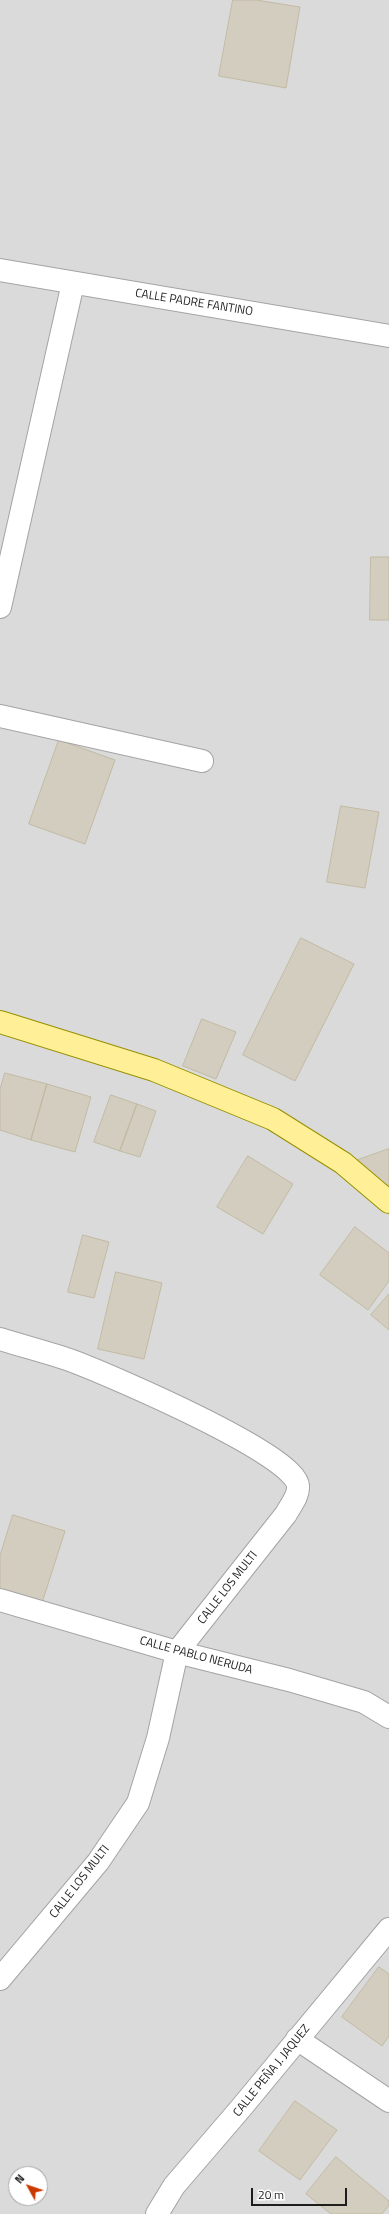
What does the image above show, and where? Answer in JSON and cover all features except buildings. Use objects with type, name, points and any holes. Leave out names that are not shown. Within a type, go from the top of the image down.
[{"type":"main road","points":[[0,1022],[154,1070],[273,1119],[343,1163],[389,1202]]},
{"type":"street","name":"CALLE PADRE FANTINO","points":[[0,270],[389,336]]},
{"type":"street","points":[[0,607],[73,283]]},
{"type":"street","points":[[0,716],[202,761]]},
{"type":"street","name":"CALLE LOS MULTI","points":[[0,1339],[76,1363],[193,1415],[249,1443],[280,1464],[294,1476],[298,1486],[295,1499],[286,1514],[177,1652],[158,1738],[138,1803],[98,1862],[0,1979]]},
{"type":"street","name":"CALLE PABLO NERUDA","points":[[0,1600],[177,1652],[289,1680],[364,1702],[389,1717]]},
{"type":"street","name":"CALLE PEÑA J. JAQUEZ","points":[[156,2214],[174,2186],[241,2108],[389,1929]]},
{"type":"street","points":[[297,2040],[389,2101]]},
{"type":"shaded area","points":[[0,0],[389,0],[389,2214],[0,2214]]}]
